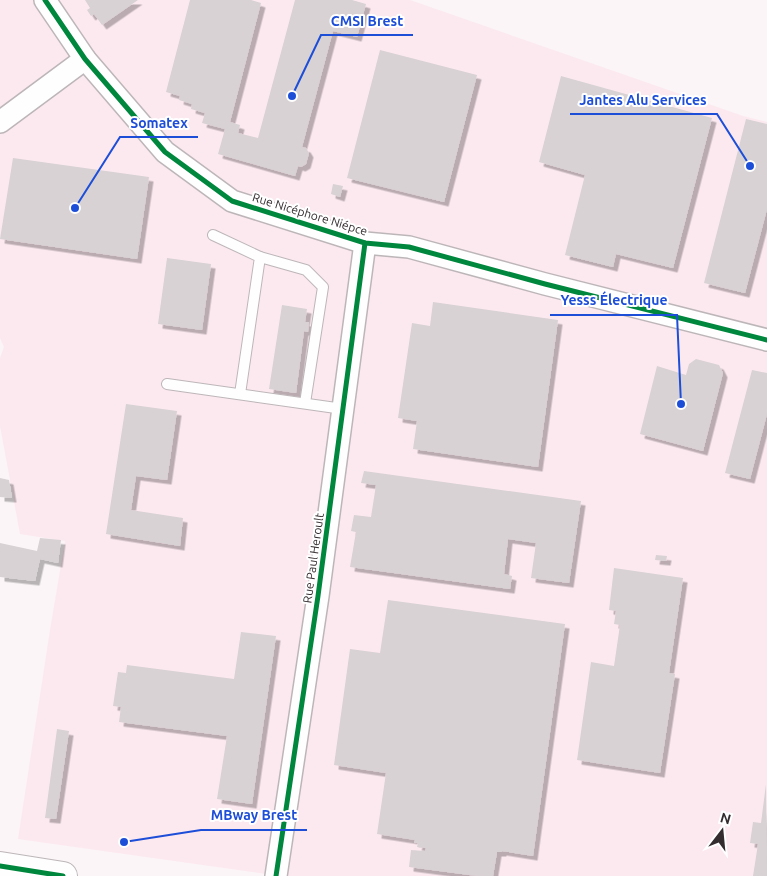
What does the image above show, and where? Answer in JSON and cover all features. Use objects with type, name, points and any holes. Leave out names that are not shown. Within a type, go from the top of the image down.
[{"type":"main road","points":[[0,866],[63,876]]},
{"type":"street","name":"Rue Nicéphore Niépce","points":[[45,0],[85,60],[165,152],[232,201],[365,242],[409,247],[545,284],[767,340]]},
{"type":"street","points":[[0,122],[85,60]]},
{"type":"street","name":"Rue Paul Heroult","points":[[276,876],[317,606],[365,242]]},
{"type":"lane","points":[[213,234],[260,257],[306,270],[323,287],[305,403]]},
{"type":"lane","points":[[240,394],[260,257]]},
{"type":"lane","points":[[167,384],[343,409]]},
{"type":"shaded area","points":[[0,0],[410,0],[743,116],[767,122],[767,876],[281,876],[18,839],[65,541],[20,534],[0,426],[0,358],[4,347],[0,338]]},
{"type":"building","points":[[85,0],[138,0],[102,25],[94,14],[91,16],[87,10],[90,8]]},
{"type":"building","points":[[190,0],[251,0],[261,3],[230,122],[240,125],[238,133],[258,138],[295,0],[352,0],[366,4],[357,37],[333,31],[302,147],[306,148],[309,153],[306,164],[301,167],[298,166],[295,176],[218,154],[225,129],[202,123],[205,113],[191,109],[192,104],[179,100],[180,96],[166,92]]},
{"type":"building","points":[[380,50],[477,75],[444,202],[347,178]]},
{"type":"building","points":[[561,76],[712,118],[673,268],[616,254],[613,267],[565,255],[585,175],[539,162]]},
{"type":"building","points":[[746,119],[767,124],[767,209],[745,293],[704,283]]},
{"type":"building","points":[[13,158],[149,177],[137,259],[0,239]]},
{"type":"building","points":[[333,184],[343,186],[340,197],[331,194]]},
{"type":"building","points":[[167,258],[211,264],[202,330],[158,324]]},
{"type":"building","points":[[433,302],[558,320],[538,467],[413,449],[417,421],[398,418],[412,323],[430,326]]},
{"type":"building","points":[[282,305],[307,309],[305,322],[309,322],[308,332],[304,331],[296,393],[269,389]]},
{"type":"building","points":[[696,359],[719,365],[723,373],[703,451],[640,434],[657,366],[686,375],[689,364]]},
{"type":"building","points":[[752,370],[767,373],[767,414],[750,479],[725,473]]},
{"type":"building","points":[[126,404],[177,411],[167,480],[136,476],[131,510],[183,518],[180,546],[106,534]]},
{"type":"building","points":[[364,471],[581,501],[569,583],[531,578],[536,543],[508,539],[504,574],[512,576],[510,589],[350,567],[356,532],[351,531],[354,515],[371,517],[376,485],[361,483]]},
{"type":"building","points":[[0,478],[9,480],[12,498],[0,497]]},
{"type":"building","points":[[40,538],[61,540],[58,563],[40,559],[35,581],[0,577],[0,543],[37,551]]},
{"type":"building","points":[[656,555],[667,556],[666,561],[655,560]]},
{"type":"building","points":[[614,568],[683,578],[669,673],[675,674],[660,773],[577,760],[591,662],[614,666],[620,625],[614,624],[616,611],[609,610]]},
{"type":"building","points":[[388,600],[565,624],[533,856],[502,851],[497,852],[493,876],[477,876],[409,867],[411,850],[425,851],[426,848],[417,847],[418,843],[414,843],[415,840],[377,834],[386,773],[334,765],[350,649],[380,653]]},
{"type":"building","points":[[241,632],[276,636],[252,804],[217,799],[227,736],[119,722],[121,707],[113,706],[118,672],[126,673],[127,665],[234,679]]},
{"type":"building","points":[[57,729],[69,731],[56,819],[45,818]]},
{"type":"building","points":[[766,784],[767,876],[753,876],[758,844],[750,843],[753,822],[761,823]]},
{"type":"cycle path","points":[[45,0],[85,59],[165,152],[232,201],[365,243],[409,247],[545,284],[767,340]]},
{"type":"cycle path","points":[[276,876],[318,596],[365,243]]},
{"type":"cycle path","points":[[0,866],[63,876]]},
{"type":"place","name":"CMSI Brest","points":[[292,96]]},
{"type":"place","name":"Jantes Alu Services","points":[[750,166]]},
{"type":"place","name":"Somatex","points":[[75,208]]},
{"type":"place","name":"Yesss Électrique","points":[[681,404]]},
{"type":"place","name":"MBway Brest","points":[[124,842]]}]
